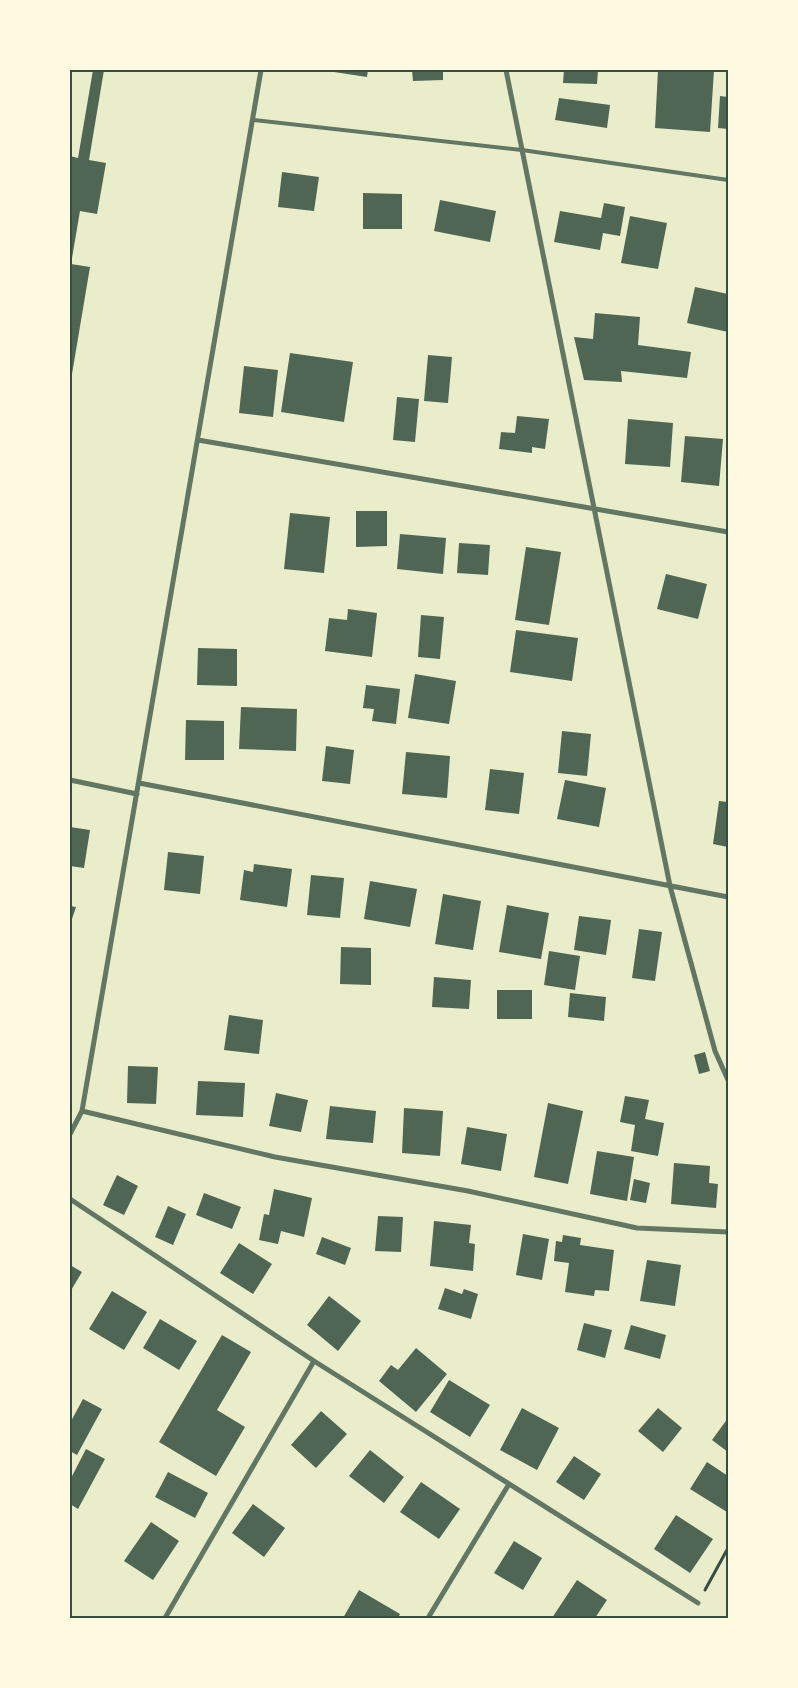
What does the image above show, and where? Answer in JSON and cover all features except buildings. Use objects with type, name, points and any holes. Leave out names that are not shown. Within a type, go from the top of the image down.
[{"type":"street","points":[[70,1134],[82,1111],[261,70]]},
{"type":"street","points":[[506,70],[670,886],[715,1051],[728,1080]]},
{"type":"street","points":[[198,440],[728,532]]},
{"type":"street","points":[[70,780],[137,794]]},
{"type":"street","points":[[139,783],[728,897]]},
{"type":"street","points":[[82,1111],[276,1157],[468,1191],[637,1228],[728,1232]]},
{"type":"street","points":[[70,1199],[314,1361],[698,1603]]},
{"type":"street","points":[[165,1618],[314,1361]]},
{"type":"street","points":[[428,1618],[509,1484]]},
{"type":"lane","points":[[253,120],[522,150],[728,180]]},
{"type":"path","points":[[698,1603],[728,1548]]}]
